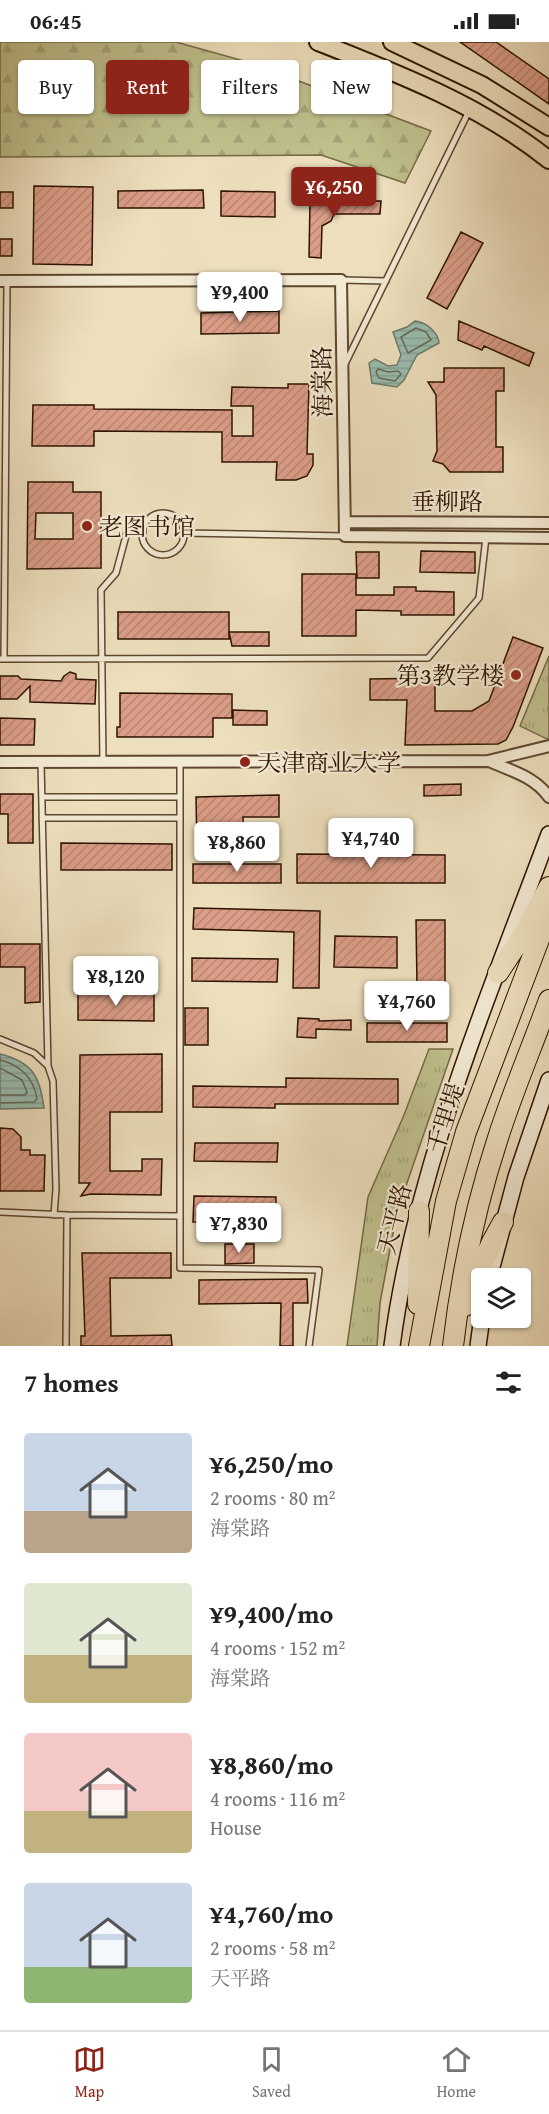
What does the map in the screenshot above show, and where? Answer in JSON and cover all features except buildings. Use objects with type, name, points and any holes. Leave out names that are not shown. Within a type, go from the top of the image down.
[{"type":"highway","points":[[498,974],[525,932],[549,887]]},
{"type":"highway","name":"千里堤","points":[[418,1346],[446,1201],[466,1132],[549,914]]},
{"type":"highway","points":[[454,1346],[465,1260],[485,1179],[497,1140],[549,1000]]},
{"type":"highway","points":[[418,1346],[419,1211]]},
{"type":"highway","points":[[454,1346],[467,1301],[503,1222]]},
{"type":"main road","points":[[318,42],[385,69],[470,109],[537,150],[549,160]]},
{"type":"main road","points":[[392,42],[482,85],[549,127]]},
{"type":"street","points":[[3,281],[341,280]]},
{"type":"street","name":"海棠路","points":[[341,280],[345,536]]},
{"type":"street","name":"垂柳路","points":[[345,522],[549,523]]},
{"type":"street","name":"垂柳路","points":[[345,536],[549,538]]},
{"type":"street","points":[[0,762],[488,761],[549,747]]},
{"type":"street","points":[[488,761],[540,785],[549,797]]},
{"type":"street","name":"天平路","points":[[392,1346],[399,1298],[419,1211],[451,1104],[549,834]]},
{"type":"street","points":[[492,1268],[516,1177],[549,1080]]},
{"type":"street","points":[[478,1346],[480,1328]]},
{"type":"lane","points":[[343,368],[470,109]]},
{"type":"lane","points":[[341,280],[386,281]]},
{"type":"lane","points":[[3,281],[2,659],[428,658],[479,598],[486,537]]},
{"type":"lane","points":[[167,514],[179,520],[184,533],[183,540],[176,551],[163,555],[156,554],[146,545],[143,532],[144,526],[154,516],[167,514]]},
{"type":"lane","points":[[103,763],[101,590],[116,573],[127,532],[143,532]]},
{"type":"lane","points":[[184,533],[345,536]]},
{"type":"lane","points":[[41,763],[48,1066],[53,1092],[56,1189],[54,1215]]},
{"type":"lane","points":[[180,763],[180,1268],[319,1270],[309,1346]]},
{"type":"lane","points":[[42,797],[180,797]]},
{"type":"lane","points":[[42,818],[180,818]]},
{"type":"lane","points":[[0,1039],[34,1053],[48,1066]]},
{"type":"lane","points":[[0,1212],[180,1216]]},
{"type":"lane","points":[[66,1346],[68,1215]]},
{"type":"green space","points":[[0,42],[176,42],[240,60],[201,60],[201,114],[299,114],[299,81],[311,86],[311,114],[386,114],[431,131],[405,183],[321,155],[0,157]]},
{"type":"green space","points":[[549,656],[549,740],[520,726]]},
{"type":"green space","points":[[429,1049],[453,1049],[397,1212],[380,1303],[377,1346],[347,1346],[368,1197],[404,1115]]},
{"type":"water","points":[[415,321],[431,328],[439,343],[417,355],[404,380],[397,387],[372,383],[369,363],[375,359],[388,366],[397,365],[401,355],[393,332]]},
{"type":"water","points":[[0,1054],[20,1061],[32,1072],[40,1087],[44,1108],[0,1109]]},
{"type":"place","name":"老图书馆","points":[[87,526]]},
{"type":"place","name":"第3教学楼","points":[[516,675]]},
{"type":"place","name":"天津商业大学","points":[[245,762]]}]
